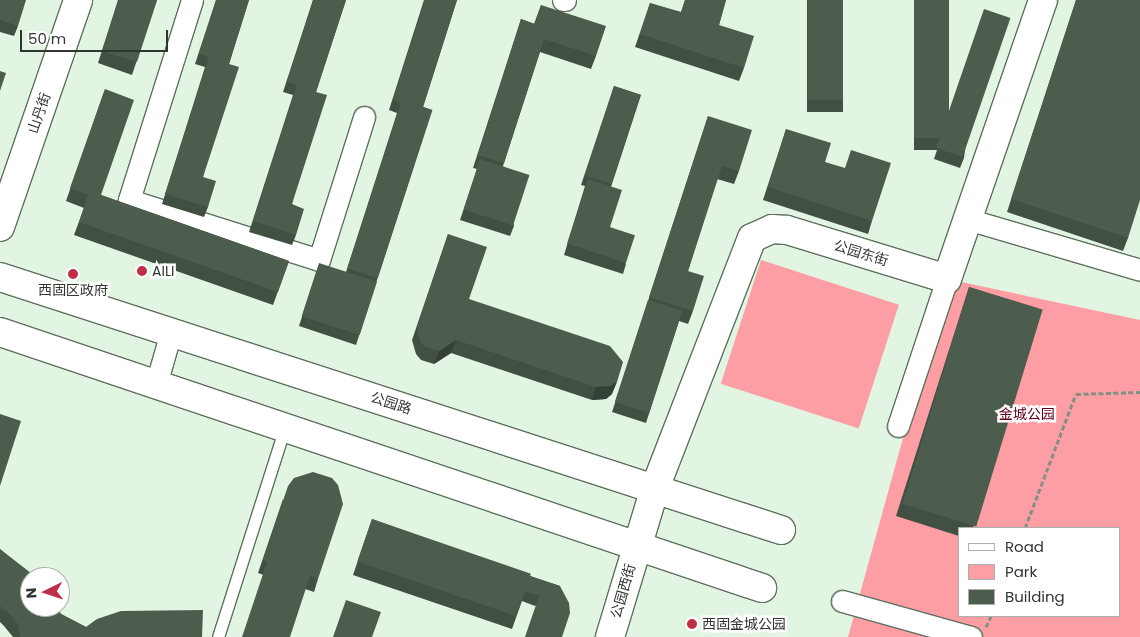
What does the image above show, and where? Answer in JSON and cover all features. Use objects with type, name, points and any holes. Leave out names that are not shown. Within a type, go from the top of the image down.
[{"type":"street","name":"山丹街","points":[[0,227],[78,0]]},
{"type":"street","points":[[192,0],[129,200],[319,260],[364,117]]},
{"type":"street","points":[[898,426],[1043,0]]},
{"type":"street","points":[[967,219],[1140,270]]},
{"type":"street","name":"公园东街","points":[[655,488],[742,259],[752,238],[760,232],[772,228],[787,230],[947,279]]},
{"type":"street","name":"公园路","points":[[0,277],[781,530]]},
{"type":"street","points":[[0,332],[762,588]]},
{"type":"street","points":[[156,384],[171,332]]},
{"type":"street","name":"公园西街","points":[[610,637],[655,488]]},
{"type":"street","points":[[842,601],[971,637]]},
{"type":"lane","points":[[218,637],[285,427]]},
{"type":"path","points":[[1025,527],[1076,394],[1140,392]]},
{"type":"green space","points":[[761,260],[899,305],[859,428],[721,384]]},
{"type":"green space","name":"金城公园","points":[[947,279],[1140,320],[1140,637],[848,637]]},
{"type":"building","points":[[0,0],[26,0],[18,26],[0,20]]},
{"type":"building","points":[[119,0],[157,0],[137,62],[102,51]]},
{"type":"building","points":[[216,0],[249,0],[229,64],[239,67],[203,177],[216,181],[208,207],[165,194],[209,57],[199,54]]},
{"type":"building","points":[[313,0],[346,0],[316,92],[327,95],[292,204],[304,209],[296,235],[253,221],[297,85],[287,82]]},
{"type":"building","points":[[425,0],[457,0],[423,107],[402,100],[401,103],[393,100]]},
{"type":"building","points":[[685,0],[726,0],[719,25],[754,36],[744,68],[640,34],[650,3],[681,13]]},
{"type":"building","points":[[808,0],[843,0],[843,100],[808,100]]},
{"type":"building","points":[[914,0],[949,0],[949,138],[914,138]]},
{"type":"building","points":[[1076,0],[1140,0],[1140,200],[1128,238],[1011,199]]},
{"type":"building","points":[[541,5],[606,26],[596,56],[544,39],[504,163],[478,155],[521,19],[535,24]]},
{"type":"building","points":[[984,9],[1010,18],[963,157],[936,148]]},
{"type":"building","points":[[0,71],[6,73],[0,91]]},
{"type":"building","points":[[614,86],[641,95],[612,184],[585,175]]},
{"type":"building","points":[[105,89],[134,100],[101,195],[289,261],[278,292],[79,222],[88,195],[70,188]]},
{"type":"building","points":[[402,100],[432,110],[378,278],[347,268]]},
{"type":"building","points":[[708,116],[752,130],[739,171],[722,166],[688,271],[704,276],[693,311],[649,297]]},
{"type":"building","points":[[786,129],[831,143],[825,162],[845,168],[851,150],[891,163],[872,221],[768,187]]},
{"type":"building","points":[[480,159],[529,175],[513,225],[464,209]]},
{"type":"building","points":[[588,179],[622,190],[610,227],[576,216],[575,219]]},
{"type":"building","points":[[576,216],[635,235],[626,263],[567,244]]},
{"type":"building","points":[[448,234],[487,247],[469,299],[610,346],[623,362],[617,382],[610,386],[596,387],[456,340],[439,351],[426,347],[420,342],[417,327]]},
{"type":"building","points":[[319,263],[377,282],[360,335],[302,316]]},
{"type":"building","points":[[969,287],[1043,310],[976,527],[903,504]]},
{"type":"building","points":[[648,300],[682,311],[649,413],[615,402]]},
{"type":"building","points":[[0,414],[21,421],[0,486]]},
{"type":"building","points":[[313,472],[332,478],[338,485],[343,504],[318,579],[310,576],[290,637],[242,637],[267,562],[263,560],[288,486],[294,478]]},
{"type":"building","points":[[372,519],[531,574],[516,616],[357,562]]},
{"type":"building","points":[[0,549],[23,567],[20,567],[20,617],[67,617],[86,627],[97,619],[121,611],[203,610],[202,637],[20,637],[18,624],[0,606]]},
{"type":"building","points":[[530,576],[560,586],[569,603],[570,613],[562,637],[525,637],[539,596],[525,591]]},
{"type":"building","points":[[346,600],[381,612],[372,637],[333,637]]},
{"type":"place","name":"AILI","points":[[142,271]]},
{"type":"place","name":"西固区政府","points":[[73,274]]},
{"type":"place","name":"西固金城公园","points":[[692,624]]}]
